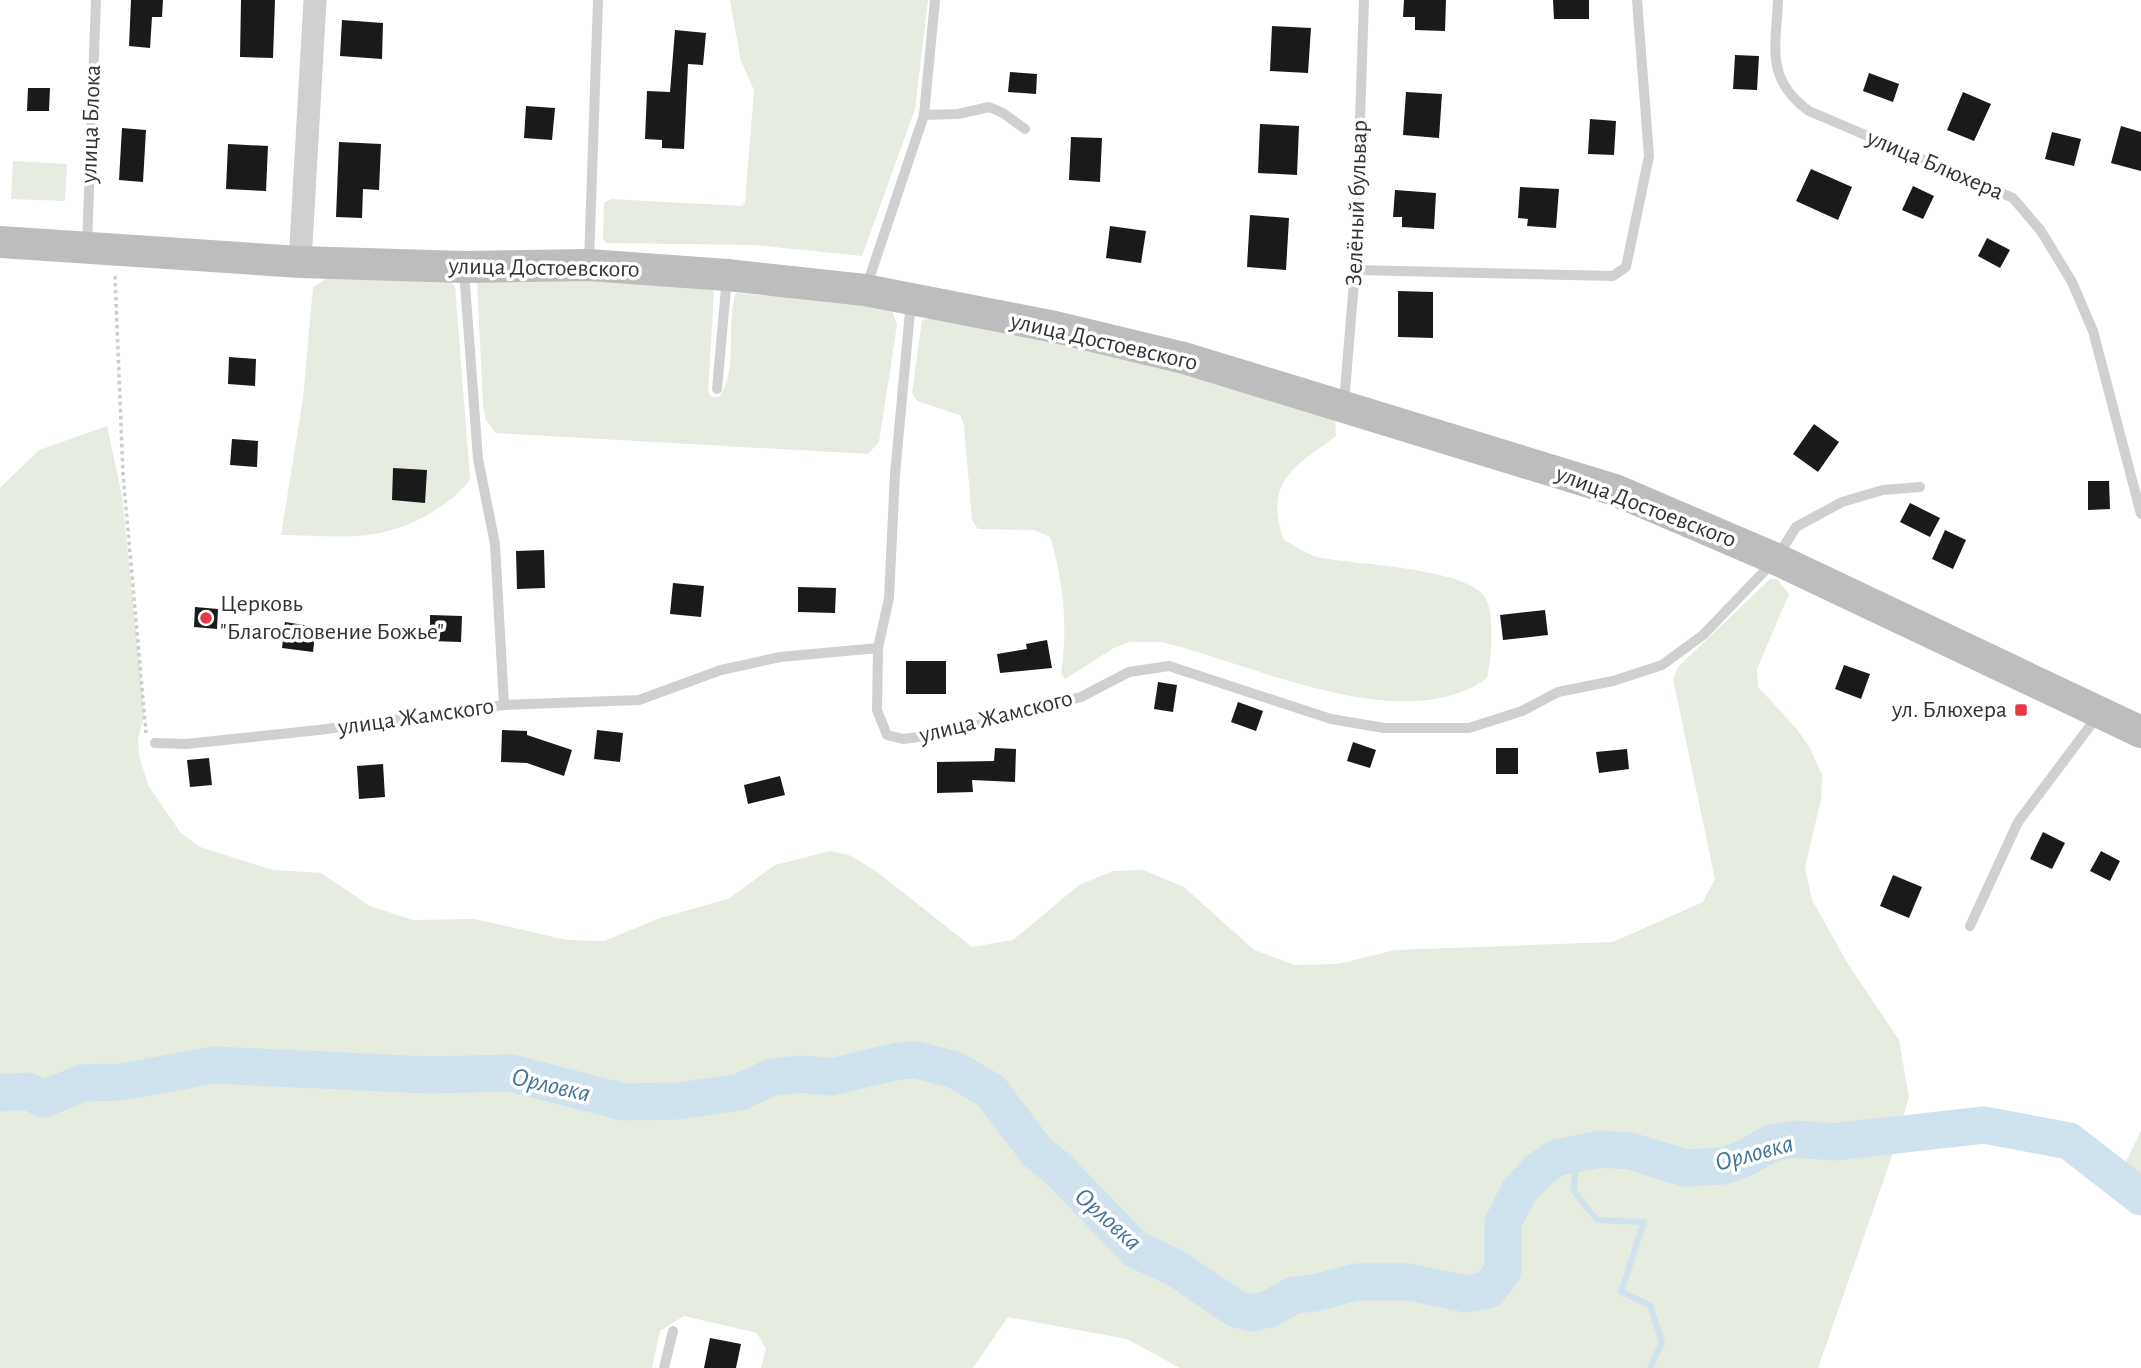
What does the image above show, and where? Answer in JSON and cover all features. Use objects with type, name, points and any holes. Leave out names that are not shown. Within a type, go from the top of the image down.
[{"type":"main road","name":"улица Достоевского","points":[[0,242],[300,262],[464,267],[589,265],[727,275],[865,290],[1055,327],[1184,358],[1615,490],[1776,559],[2141,733]]},
{"type":"street","points":[[300,262],[315,0]]},
{"type":"lane","name":"улица Блока","points":[[96,0],[101,248]]},
{"type":"lane","points":[[589,265],[598,0]]},
{"type":"lane","points":[[865,290],[924,115],[936,0]]},
{"type":"lane","name":"Зелёный бульвар","points":[[1343,405],[1355,270],[1364,0]]},
{"type":"lane","points":[[1355,270],[1613,276],[1626,267],[1649,156],[1637,0]]},
{"type":"lane","name":"улица Блюхера","points":[[1777,0],[1775,68],[1790,97],[1809,111],[2013,198],[2041,231],[2072,282],[2093,331],[2141,514]]},
{"type":"lane","points":[[924,115],[958,114],[989,107],[1003,113],[1025,129]]},
{"type":"lane","points":[[464,267],[478,459],[495,544],[504,705]]},
{"type":"lane","points":[[717,389],[727,275]]},
{"type":"lane","points":[[878,648],[889,598],[895,474],[911,301]]},
{"type":"lane","points":[[1776,559],[1796,527],[1842,502],[1883,491],[1920,487]]},
{"type":"lane","name":"улица Жамского","points":[[155,743],[186,744],[292,733],[504,705],[639,700],[721,670],[780,657],[878,648],[877,710],[887,735],[903,739],[949,733],[1081,697],[1129,672],[1170,666],[1199,673],[1331,719],[1384,728],[1469,728],[1521,711],[1558,692],[1613,681],[1662,665],[1703,635],[1776,559]]},
{"type":"lane","points":[[1970,926],[2018,822],[2100,713]]},
{"type":"lane","points":[[664,1368],[673,1331]]},
{"type":"path","points":[[101,248],[146,734],[155,743]]},
{"type":"shaded area","points":[[730,0],[928,0],[915,109],[862,256],[755,245],[606,243],[603,239],[604,203],[611,199],[742,206],[745,202],[754,90],[741,61]]},
{"type":"shaded area","points":[[13,161],[67,164],[65,201],[11,199]]},
{"type":"shaded area","points":[[482,275],[712,287],[714,293],[708,392],[712,397],[719,397],[729,374],[736,293],[876,304],[892,310],[897,325],[879,442],[868,454],[496,433],[486,420],[483,405],[477,281]]},
{"type":"shaded area","points":[[329,277],[446,277],[455,286],[470,479],[443,505],[396,529],[359,536],[281,535],[303,399],[313,287]]},
{"type":"shaded area","points":[[941,316],[1202,377],[1335,416],[1336,436],[1296,467],[1280,490],[1278,520],[1284,540],[1317,557],[1434,574],[1476,588],[1486,599],[1491,616],[1491,649],[1487,678],[1453,695],[1414,701],[1371,699],[1282,679],[1161,642],[1130,642],[1114,648],[1065,679],[1061,673],[1063,605],[1059,571],[1050,537],[1034,530],[978,529],[972,520],[964,425],[960,415],[917,401],[912,393],[922,320]]},
{"type":"shaded area","points":[[107,426],[122,496],[143,699],[144,717],[138,738],[139,755],[148,785],[180,832],[200,847],[273,870],[321,873],[370,906],[413,920],[475,919],[566,940],[604,941],[660,918],[728,899],[775,865],[830,851],[849,855],[876,871],[972,947],[1013,940],[1079,885],[1113,871],[1143,870],[1184,887],[1254,950],[1295,965],[1338,964],[1395,950],[1613,942],[1703,902],[1715,879],[1673,679],[1678,667],[1770,579],[1777,579],[1789,594],[1757,669],[1758,687],[1796,728],[1810,748],[1822,775],[1821,799],[1805,868],[1812,900],[1848,964],[1899,1040],[1909,1097],[1891,1159],[1818,1368],[1180,1368],[1127,1339],[1008,1317],[973,1368],[761,1368],[766,1349],[757,1333],[684,1316],[660,1331],[652,1368],[0,1368],[0,488],[39,450]]},
{"type":"shaded area","points":[[2141,1131],[2141,1215],[2121,1197],[2122,1169]]},
{"type":"building","points":[[131,0],[163,0],[162,17],[152,17],[150,48],[129,46]]},
{"type":"building","points":[[241,0],[275,0],[273,58],[240,57]]},
{"type":"building","points":[[1404,0],[1446,0],[1445,31],[1415,30],[1415,17],[1403,17]]},
{"type":"building","points":[[1553,0],[1589,0],[1589,19],[1554,19]]},
{"type":"building","points":[[342,20],[383,23],[382,59],[340,56]]},
{"type":"building","points":[[1272,26],[1311,28],[1308,73],[1270,71]]},
{"type":"building","points":[[675,30],[706,33],[703,65],[688,64],[684,149],[662,148],[662,140],[645,139],[647,91],[670,92]]},
{"type":"building","points":[[1735,55],[1759,56],[1757,90],[1733,89]]},
{"type":"building","points":[[1010,72],[1037,74],[1036,94],[1008,92]]},
{"type":"building","points":[[1869,73],[1899,84],[1893,102],[1863,91]]},
{"type":"building","points":[[28,88],[50,88],[49,111],[27,111]]},
{"type":"building","points":[[1406,92],[1442,94],[1439,138],[1403,135]]},
{"type":"building","points":[[1963,92],[1991,104],[1974,141],[1947,130]]},
{"type":"building","points":[[526,106],[555,108],[552,140],[524,138]]},
{"type":"building","points":[[1590,119],[1616,121],[1614,155],[1588,154]]},
{"type":"building","points":[[1260,124],[1299,126],[1297,175],[1258,173]]},
{"type":"building","points":[[2121,126],[2141,132],[2141,171],[2111,163]]},
{"type":"building","points":[[122,128],[146,130],[143,182],[119,180]]},
{"type":"building","points":[[2052,132],[2081,139],[2074,166],[2045,159]]},
{"type":"building","points":[[1071,137],[1102,138],[1100,182],[1069,180]]},
{"type":"building","points":[[339,142],[381,144],[379,190],[363,189],[362,218],[336,217]]},
{"type":"building","points":[[228,144],[268,146],[266,191],[226,189]]},
{"type":"building","points":[[1811,169],[1852,187],[1838,220],[1796,201]]},
{"type":"building","points":[[1913,186],[1934,196],[1923,219],[1902,210]]},
{"type":"building","points":[[1520,187],[1559,189],[1556,228],[1527,226],[1528,219],[1518,218]]},
{"type":"building","points":[[1395,190],[1436,193],[1434,229],[1402,227],[1402,217],[1393,217]]},
{"type":"building","points":[[1250,215],[1289,218],[1286,270],[1247,267]]},
{"type":"building","points":[[1110,226],[1146,231],[1141,263],[1106,258]]},
{"type":"building","points":[[1987,238],[2010,250],[2000,268],[1978,256]]},
{"type":"building","points":[[1398,291],[1433,292],[1433,338],[1398,337]]},
{"type":"building","points":[[229,357],[256,359],[255,386],[228,384]]},
{"type":"building","points":[[1814,424],[1839,442],[1818,472],[1793,454]]},
{"type":"building","points":[[232,439],[258,441],[257,467],[230,465]]},
{"type":"building","points":[[393,468],[427,470],[425,503],[392,500]]},
{"type":"building","points":[[2088,481],[2109,481],[2110,509],[2088,510]]},
{"type":"building","points":[[1910,503],[1940,518],[1930,537],[1900,522]]},
{"type":"building","points":[[1945,530],[1966,540],[1953,569],[1932,559]]},
{"type":"building","points":[[544,550],[545,588],[517,589],[516,551]]},
{"type":"building","points":[[673,583],[704,586],[701,617],[670,614]]},
{"type":"building","points":[[798,587],[836,588],[835,613],[798,612]]},
{"type":"building","name":"Церковь \"Благословение Божье\"","points":[[195,607],[218,609],[217,629],[194,627]]},
{"type":"building","points":[[1545,610],[1548,635],[1503,640],[1500,615]]},
{"type":"building","points":[[430,615],[462,616],[461,642],[430,641]]},
{"type":"building","points":[[285,622],[316,627],[313,652],[282,648]]},
{"type":"building","points":[[1047,640],[1052,668],[1000,673],[997,654],[1027,649],[1026,644]]},
{"type":"building","points":[[906,661],[946,661],[946,694],[906,694]]},
{"type":"building","points":[[1844,665],[1870,674],[1861,699],[1835,689]]},
{"type":"building","points":[[1158,682],[1177,685],[1173,712],[1154,709]]},
{"type":"building","points":[[1238,702],[1263,711],[1256,731],[1231,722]]},
{"type":"building","points":[[502,730],[527,731],[527,735],[572,750],[564,776],[527,763],[501,762]]},
{"type":"building","points":[[597,730],[623,733],[620,762],[594,759]]},
{"type":"building","points":[[1353,742],[1376,750],[1370,768],[1347,761]]},
{"type":"building","points":[[995,748],[1016,749],[1015,782],[972,780],[973,792],[937,793],[937,762],[994,761]]},
{"type":"building","points":[[1496,748],[1518,748],[1518,774],[1496,774]]},
{"type":"building","points":[[1627,749],[1629,769],[1599,773],[1596,752]]},
{"type":"building","points":[[209,758],[212,785],[190,787],[187,760]]},
{"type":"building","points":[[383,764],[385,797],[359,799],[357,766]]},
{"type":"building","points":[[780,776],[785,795],[748,804],[744,785]]},
{"type":"building","points":[[2043,832],[2065,843],[2052,869],[2030,859]]},
{"type":"building","points":[[2101,851],[2120,861],[2110,881],[2090,871]]},
{"type":"building","points":[[1893,875],[1922,887],[1909,918],[1880,906]]},
{"type":"building","points":[[710,1338],[741,1344],[736,1368],[704,1368]]},
{"type":"waterway","name":"Орловка","points":[[0,1093],[28,1091],[43,1099],[83,1083],[121,1082],[214,1065],[429,1075],[511,1073],[623,1102],[679,1101],[740,1092],[772,1077],[801,1074],[831,1077],[898,1061],[917,1060],[955,1070],[991,1091],[1037,1152],[1058,1169],[1136,1250],[1174,1267],[1236,1309],[1252,1313],[1269,1309],[1294,1295],[1315,1293],[1356,1282],[1408,1282],[1466,1294],[1488,1290],[1503,1271],[1503,1223],[1519,1191],[1539,1170],[1556,1158],[1600,1149],[1630,1151],[1685,1168],[1724,1166],[1772,1143],[1797,1139],[1834,1142],[1984,1125],[2069,1141],[2141,1197]]},
{"type":"waterway","points":[[1576,1153],[1574,1191],[1597,1220],[1644,1222],[1621,1292],[1650,1305],[1662,1342],[1650,1368]]},
{"type":"place","name":"Церковь \"Благословение Божье\"","points":[[206,618]]},
{"type":"place","name":"ул. Блюхера","points":[[2021,710]]}]
